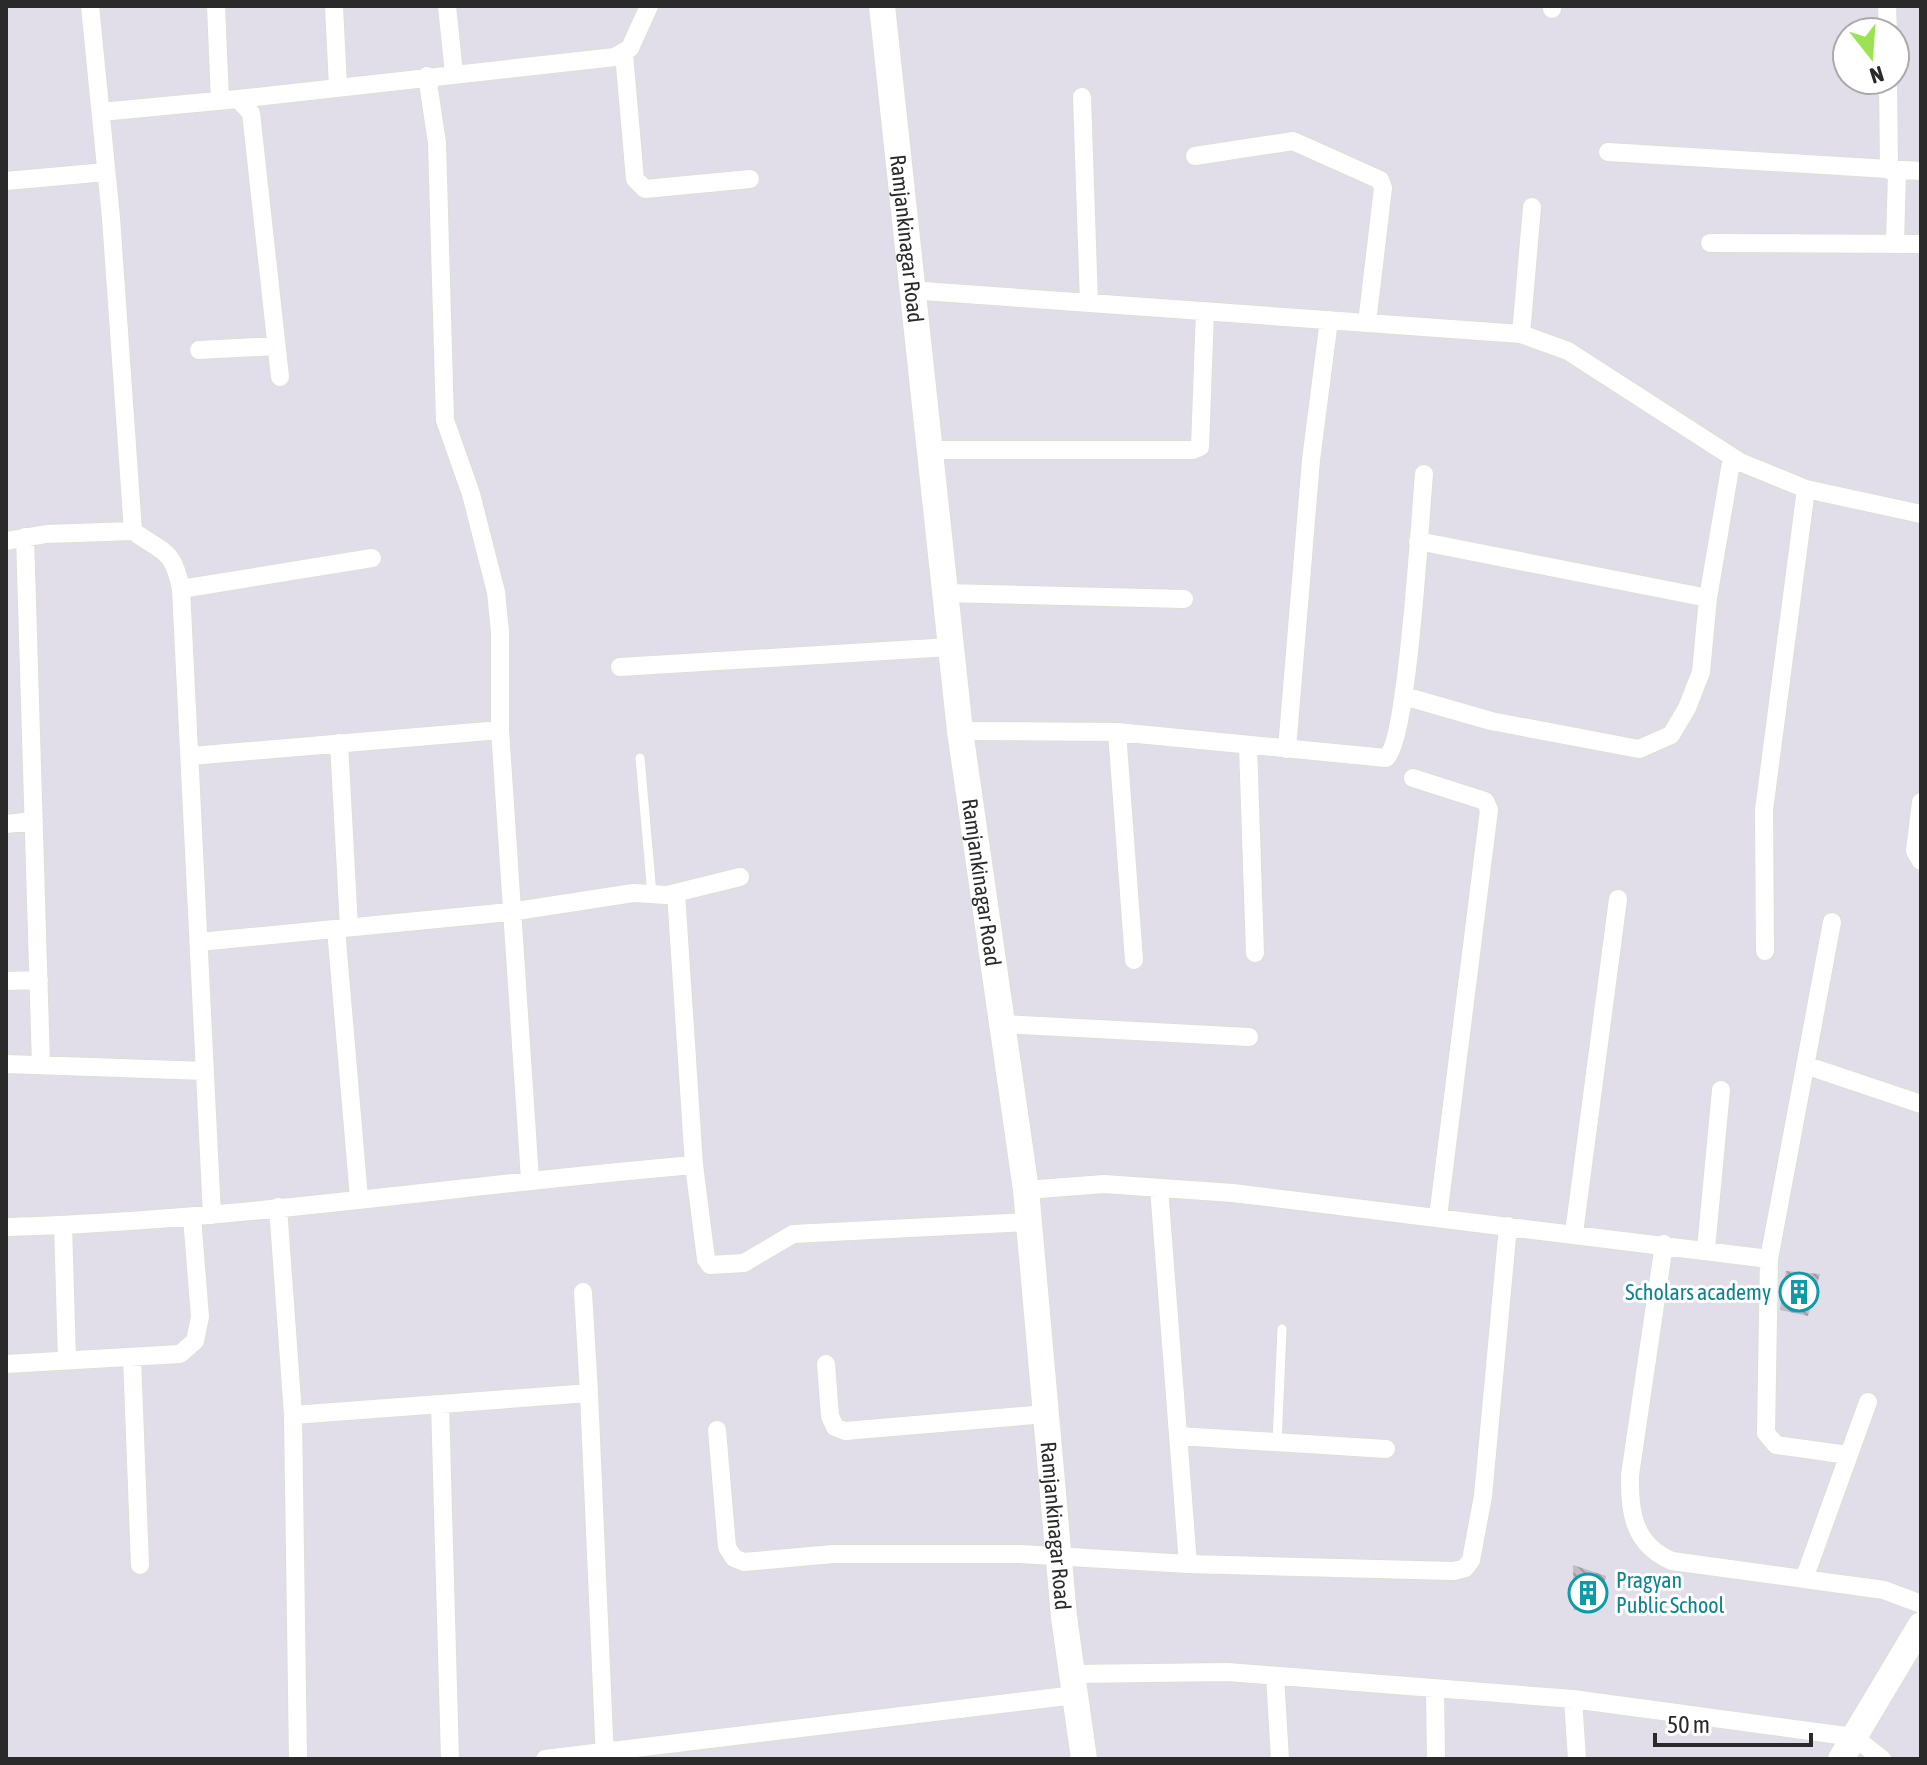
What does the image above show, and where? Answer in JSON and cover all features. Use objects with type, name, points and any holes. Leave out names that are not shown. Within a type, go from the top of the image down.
[{"type":"street","points":[[90,6],[133,531]]},
{"type":"street","points":[[216,6],[229,100]]},
{"type":"street","points":[[334,6],[338,87]]},
{"type":"street","points":[[447,6],[454,74]]},
{"type":"street","points":[[649,6],[624,54],[638,186],[645,189],[750,179]]},
{"type":"street","name":"Ramjankinagar Road","points":[[882,6],[909,290],[960,731],[1026,1190],[1059,1559],[1084,1759]]},
{"type":"street","points":[[101,112],[624,54]]},
{"type":"street","points":[[427,76],[437,143],[445,420],[471,494],[496,592],[500,632],[500,730],[530,1179]]},
{"type":"street","points":[[1889,96],[1895,244]]},
{"type":"street","points":[[1082,97],[1089,303]]},
{"type":"street","points":[[229,100],[251,113],[280,377]]},
{"type":"street","points":[[1195,156],[1293,141],[1380,180],[1383,188],[1367,323]]},
{"type":"street","points":[[1608,152],[1921,171]]},
{"type":"street","points":[[6,181],[106,172]]},
{"type":"street","points":[[1521,334],[1532,207]]},
{"type":"street","points":[[1710,243],[1921,244]]},
{"type":"street","points":[[909,290],[1521,334],[1568,351],[1732,457],[1806,489],[1921,514]]},
{"type":"street","points":[[928,450],[1193,450],[1200,447],[1205,311]]},
{"type":"street","points":[[1287,749],[1311,460],[1329,320]]},
{"type":"street","points":[[199,350],[276,346]]},
{"type":"street","points":[[1404,696],[1491,721],[1639,749],[1671,735],[1687,708],[1701,672],[1708,598],[1732,457]]},
{"type":"street","points":[[960,731],[1117,732],[1386,758],[1393,750],[1404,696],[1424,474]]},
{"type":"street","points":[[1765,951],[1764,810],[1806,489]]},
{"type":"street","points":[[6,541],[25,537],[133,531],[166,549],[176,565],[181,589],[191,756],[212,1215]]},
{"type":"street","points":[[25,537],[41,1065]]},
{"type":"street","points":[[1418,541],[1708,598]]},
{"type":"street","points":[[181,589],[372,558]]},
{"type":"street","points":[[944,593],[1184,599]]},
{"type":"street","points":[[620,667],[950,647]]},
{"type":"street","points":[[191,756],[500,730]]},
{"type":"street","points":[[1117,732],[1134,960]]},
{"type":"street","points":[[339,743],[343,928],[359,1198]]},
{"type":"street","points":[[1248,746],[1255,953]]},
{"type":"street","points":[[1413,778],[1485,801],[1489,810],[1438,1217]]},
{"type":"street","points":[[1921,802],[1915,851],[1921,861]]},
{"type":"street","points":[[6,824],[34,821]]},
{"type":"street","points":[[199,942],[510,912],[633,893],[676,893],[740,877]]},
{"type":"street","points":[[676,893],[694,1165],[706,1259],[716,1267],[744,1263],[793,1234],[1029,1222]]},
{"type":"street","points":[[1574,1233],[1618,899]]},
{"type":"street","points":[[1832,922],[1769,1259],[1766,1433],[1769,1441],[1776,1445],[1848,1455]]},
{"type":"street","points":[[6,981],[39,980]]},
{"type":"street","points":[[1003,1024],[1249,1037]]},
{"type":"street","points":[[6,1064],[205,1071]]},
{"type":"street","points":[[1805,1065],[1921,1104]]},
{"type":"street","points":[[1706,1249],[1721,1090]]},
{"type":"street","points":[[6,1227],[192,1217],[530,1179],[694,1165]]},
{"type":"street","points":[[1026,1190],[1104,1184],[1233,1193],[1769,1259]]},
{"type":"street","points":[[1159,1188],[1188,1564]]},
{"type":"street","points":[[278,1207],[293,1415],[298,1759]]},
{"type":"street","points":[[6,1364],[180,1354],[195,1341],[200,1317],[192,1217]]},
{"type":"street","points":[[63,1225],[67,1360]]},
{"type":"street","points":[[717,1430],[727,1547],[734,1558],[744,1562],[833,1554],[1020,1554],[1059,1559],[1454,1571],[1465,1568],[1471,1560],[1483,1496],[1508,1226]]},
{"type":"street","points":[[1664,1244],[1630,1475],[1629,1501],[1639,1535],[1652,1551],[1672,1561],[1884,1590],[1921,1604]]},
{"type":"street","points":[[583,1292],[605,1756]]},
{"type":"street","points":[[132,1357],[140,1565]]},
{"type":"street","points":[[826,1364],[830,1416],[835,1427],[845,1431],[1046,1414]]},
{"type":"street","points":[[293,1415],[589,1393]]},
{"type":"street","points":[[1804,1579],[1868,1402]]},
{"type":"street","points":[[440,1404],[450,1759]]},
{"type":"street","points":[[1178,1436],[1386,1449]]},
{"type":"street","points":[[1847,1748],[1921,1625]]},
{"type":"street","points":[[545,1759],[605,1756],[1074,1685],[1228,1672],[1573,1699],[1847,1748],[1882,1759]]},
{"type":"street","points":[[1275,1676],[1280,1759]]},
{"type":"street","points":[[1435,1690],[1436,1759]]},
{"type":"street","points":[[1573,1699],[1577,1759]]},
{"type":"lane","points":[[640,758],[652,894]]},
{"type":"lane","points":[[1277,1442],[1282,1329]]},
{"type":"building","name":"Scholars academy","points":[[1786,1271],[1820,1274],[1808,1316],[1780,1310]]},
{"type":"building","name":"Pragyan Public School","points":[[1573,1565],[1606,1576],[1598,1610],[1574,1610]]},
{"type":"place","name":"Scholars academy","points":[[1799,1292]]},
{"type":"place","name":"Pragyan Public School","points":[[1588,1593]]}]
